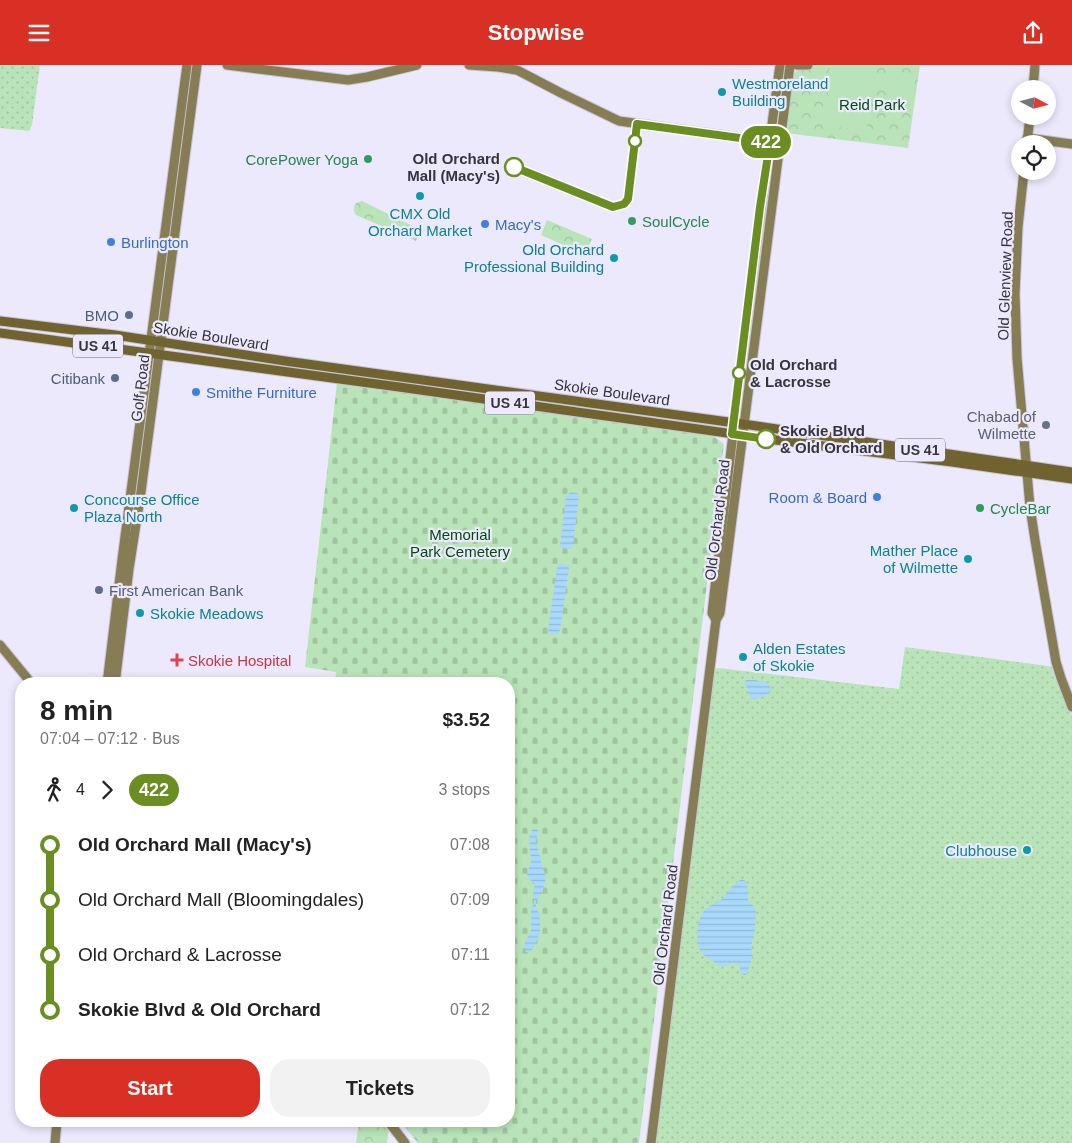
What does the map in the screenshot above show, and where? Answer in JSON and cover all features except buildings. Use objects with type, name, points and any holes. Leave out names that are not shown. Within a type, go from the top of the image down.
[{"type":"main road","name":"Golf Road","points":[[155,341],[187,65]]},
{"type":"main road","name":"Golf Road","points":[[109,677],[116,611],[153,354],[197,65]]},
{"type":"main road","points":[[227,65],[348,80],[417,65]]},
{"type":"main road","points":[[469,65],[518,70],[619,121],[770,142],[780,140]]},
{"type":"main road","name":"Old Orchard Road","points":[[716,621],[712,613],[732,434],[780,65]]},
{"type":"main road","name":"Old Orchard Road","points":[[651,1143],[716,621],[720,613],[790,65]]},
{"type":"main road","points":[[797,65],[808,65]]},
{"type":"main road","points":[[1034,80],[1035,65]]},
{"type":"main road","points":[[1056,143],[1072,144]]},
{"type":"main road","name":"Old Glenview Road","points":[[1023,180],[1018,227],[1015,295],[1017,358],[1027,469],[1035,541],[1052,638],[1061,678],[1072,707]]},
{"type":"main road","name":"Skokie Boulevard","points":[[0,321],[744,423],[1027,469],[1072,479]]},
{"type":"main road","name":"Skokie Boulevard","points":[[0,333],[732,434],[1027,469],[1072,472]]},
{"type":"main road","name":"Golf Road","points":[[116,677],[129,569],[141,492],[153,354]]},
{"type":"main road","points":[[0,645],[26,677]]},
{"type":"main road","points":[[55,1143],[56,1127]]},
{"type":"main road","points":[[393,1127],[405,1143]]},
{"type":"green space","points":[[0,65],[40,65],[32,125],[29,131],[0,128]]},
{"type":"green space","name":"Reid Park","points":[[815,65],[920,65],[908,148],[786,133],[794,74],[798,70]]},
{"type":"green space","points":[[830,65],[876,65],[866,131],[823,125],[831,75],[829,74]]},
{"type":"green space","points":[[889,71],[916,74],[913,97],[886,93]]},
{"type":"green space","points":[[362,201],[421,230],[416,241],[356,215],[354,206]]},
{"type":"green space","points":[[547,220],[592,239],[585,255],[541,235]]},
{"type":"green space","name":"Memorial Park Cemetery","points":[[337,383],[713,436],[724,444],[639,1143],[418,1143],[405,1127],[515,1127],[515,677],[336,677],[336,672],[305,667]]},
{"type":"green space","points":[[905,647],[1055,667],[1072,715],[1072,1143],[655,1143],[714,670],[718,668],[899,689]]},
{"type":"green space","points":[[358,1127],[389,1127],[387,1143],[356,1143]]},
{"type":"water","points":[[571,492],[577,493],[579,496],[573,546],[571,549],[561,548],[560,544],[566,496]]},
{"type":"water","points":[[561,563],[568,565],[569,569],[560,630],[558,634],[551,634],[548,630],[557,568]]},
{"type":"water","points":[[746,680],[768,683],[771,692],[753,699],[745,685]]},
{"type":"water","points":[[535,828],[538,830],[536,841],[546,878],[542,893],[536,901],[536,907],[540,916],[540,931],[535,946],[530,952],[526,952],[524,946],[531,932],[531,909],[534,902],[535,884],[529,879],[527,874],[531,861],[529,838],[532,830]]},
{"type":"water","points":[[742,879],[747,882],[748,900],[756,912],[751,947],[753,955],[745,975],[741,974],[739,964],[734,963],[721,966],[704,955],[697,938],[698,926],[704,911],[721,900]]},
{"type":"bus line","name":"422","points":[[514,167],[613,207],[624,204],[628,199],[637,124],[770,142],[760,207],[732,434],[766,439]]},
{"type":"place","name":"Westmoreland Building","points":[[722,92]]},
{"type":"place","name":"CorePower Yoga","points":[[368,159]]},
{"type":"place","name":"Old Orchard Mall (Macy's)","points":[[514,167]]},
{"type":"place","name":"CMX Old Orchard Market","points":[[420,196]]},
{"type":"place","name":"SoulCycle","points":[[632,221]]},
{"type":"place","name":"Macy's","points":[[485,224]]},
{"type":"place","name":"Burlington","points":[[111,242]]},
{"type":"place","name":"Old Orchard Professional Building","points":[[614,258]]},
{"type":"place","name":"BMO","points":[[129,315]]},
{"type":"place","name":"Old Orchard & Lacrosse","points":[[739,373]]},
{"type":"place","name":"Citibank","points":[[115,378]]},
{"type":"place","name":"Smithe Furniture","points":[[196,392]]},
{"type":"place","name":"Chabad of Wilmette","points":[[1046,425]]},
{"type":"place","name":"Skokie Blvd & Old Orchard","points":[[766,439]]},
{"type":"place","name":"Room & Board","points":[[877,497]]},
{"type":"place","name":"Concourse Office Plaza North","points":[[74,508]]},
{"type":"place","name":"CycleBar","points":[[980,508]]},
{"type":"place","name":"Mather Place of Wilmette","points":[[968,559]]},
{"type":"place","name":"First American Bank","points":[[99,590]]},
{"type":"place","name":"Skokie Meadows","points":[[140,613]]},
{"type":"place","name":"Alden Estates of Skokie","points":[[743,657]]},
{"type":"place","name":"Skokie Hospital","points":[[177,660]]},
{"type":"place","name":"Clubhouse","points":[[1027,850]]}]
